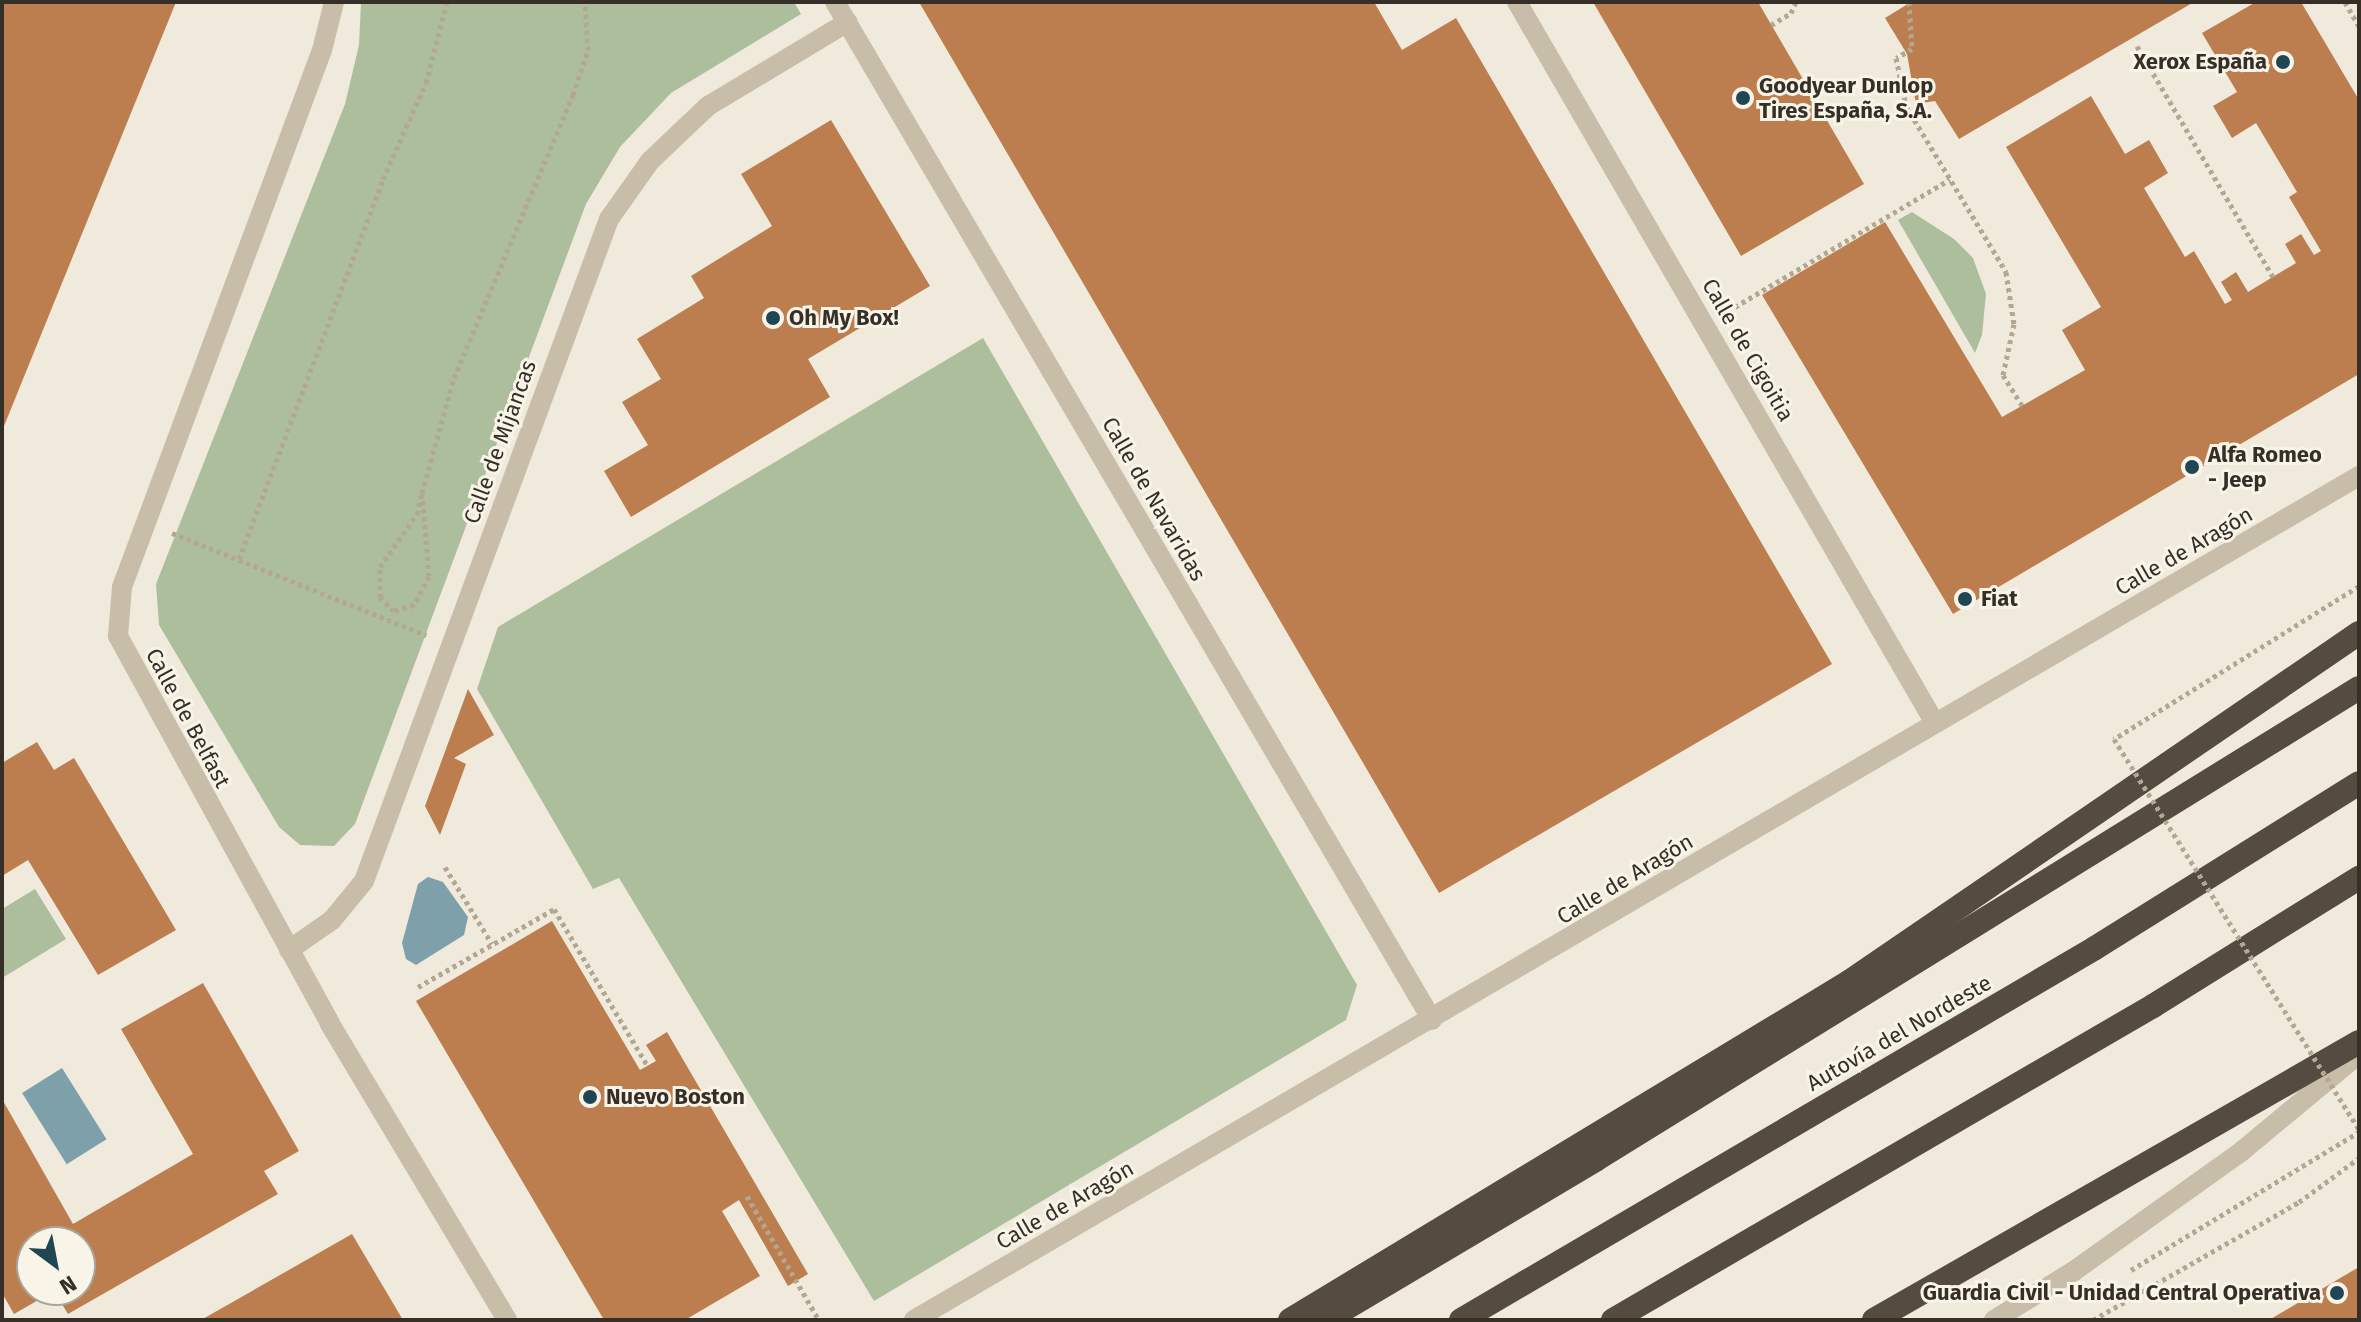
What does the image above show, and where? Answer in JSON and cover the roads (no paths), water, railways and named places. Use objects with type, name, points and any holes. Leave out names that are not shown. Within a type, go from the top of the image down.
[{"type":"highway","points":[[1290,1320],[1849,982],[2359,633]]},
{"type":"highway","points":[[1326,1320],[1608,1152],[2359,688]]},
{"type":"highway","name":"Autovía del Nordeste","points":[[1461,1320],[2095,948],[2359,783]]},
{"type":"highway","points":[[1613,1320],[2153,1006],[2359,878]]},
{"type":"highway","points":[[1874,1320],[2359,1042]]},
{"type":"street","name":"Calle de Belfast","points":[[334,2],[322,50],[122,587],[118,636],[289,950],[507,1320]]},
{"type":"street","name":"Calle de Navaridas","points":[[835,2],[1432,1020]]},
{"type":"street","name":"Calle de Cigoitia","points":[[1517,2],[1935,723]]},
{"type":"street","name":"Calle de Mijancas","points":[[289,950],[332,920],[364,881],[609,219],[650,161],[708,106],[848,22]]},
{"type":"street","name":"Calle de Aragón","points":[[914,1320],[2359,476]]},
{"type":"street","points":[[1994,1320],[2074,1271],[2242,1151],[2359,1054]]},
{"type":"water","points":[[428,877],[443,882],[468,917],[464,935],[416,965],[406,959],[402,943],[418,884]]},
{"type":"water","points":[[62,1068],[107,1139],[67,1164],[22,1093]]},
{"type":"place","name":"Xerox España","points":[[2283,62]]},
{"type":"place","name":"Goodyear Dunlop Tires España, S.A.","points":[[1743,98]]},
{"type":"place","name":"Oh My Box!","points":[[773,318]]},
{"type":"place","name":"Alfa Romeo - Jeep","points":[[2192,467]]},
{"type":"place","name":"Fiat","points":[[1965,599]]},
{"type":"place","name":"Nuevo Boston","points":[[590,1097]]},
{"type":"place","name":"Guardia Civil - Unidad Central Operativa","points":[[2337,1293]]}]
